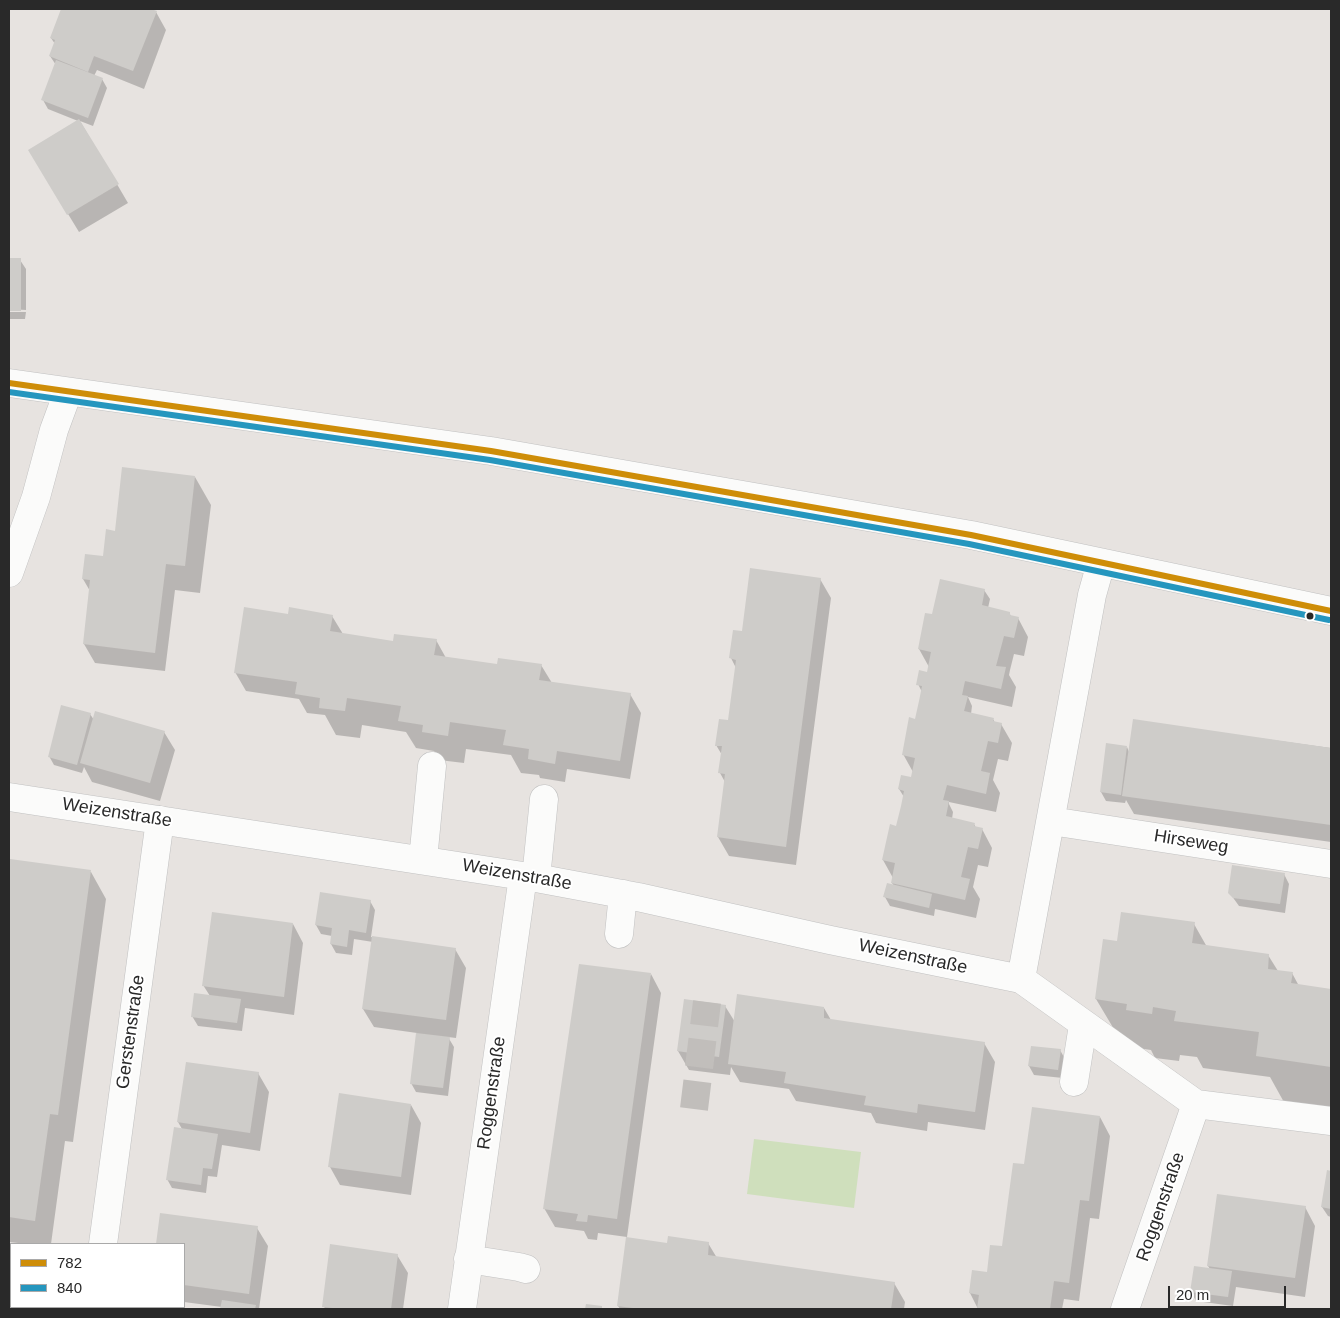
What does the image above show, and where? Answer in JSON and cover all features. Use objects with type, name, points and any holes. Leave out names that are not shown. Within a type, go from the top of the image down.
[{"type":"street","points":[[9,383],[501,452],[972,535],[1331,611]]},
{"type":"street","points":[[9,573],[36,497],[54,430],[68,392]]},
{"type":"street","points":[[1020,979],[1092,595],[1101,563]]},
{"type":"street","points":[[423,860],[432,766]]},
{"type":"street","name":"Weizenstraße","points":[[9,797],[529,877],[623,894],[830,940],[1020,979],[1196,1104],[1331,1122]]},
{"type":"street","name":"Roggenstraße","points":[[462,1309],[468,1259],[529,877],[544,799]]},
{"type":"street","name":"Gerstenstraße","points":[[103,1243],[160,820]]},
{"type":"street","name":"Hirseweg","points":[[1051,821],[1331,864]]},
{"type":"street","points":[[619,934],[623,894]]},
{"type":"street","points":[[1074,1082],[1083,1025]]},
{"type":"street","name":"Roggenstraße","points":[[1125,1309],[1196,1104]]},
{"type":"street","points":[[468,1259],[519,1267],[526,1270]]},
{"type":"green space","points":[[754,1139],[861,1152],[854,1208],[747,1194]]},
{"type":"building","points":[[61,9],[151,9],[157,11],[133,71],[94,56],[88,72],[49,56],[55,40],[50,38]]},
{"type":"building","points":[[56,60],[103,78],[88,118],[41,100]]},
{"type":"building","points":[[79,119],[119,184],[67,215],[28,150]]},
{"type":"building","points":[[9,258],[21,258],[21,311],[9,311]]},
{"type":"building","points":[[122,467],[195,476],[185,566],[166,564],[155,653],[83,644],[90,580],[82,579],[85,554],[103,556],[106,529],[115,531]]},
{"type":"building","points":[[750,568],[821,578],[786,847],[717,837],[725,774],[718,773],[722,746],[715,746],[719,719],[728,720],[736,660],[729,658],[733,630],[742,631]]},
{"type":"building","points":[[940,579],[985,589],[982,605],[1010,612],[1010,615],[1019,617],[1014,638],[1004,636],[996,666],[1006,667],[1001,689],[965,681],[962,695],[968,696],[964,711],[994,718],[993,721],[1002,723],[998,743],[988,741],[981,771],[990,773],[986,794],[947,785],[943,800],[949,801],[946,816],[975,823],[974,826],[983,828],[978,849],[968,847],[961,877],[970,879],[965,900],[891,883],[895,863],[882,860],[890,824],[896,826],[901,806],[904,791],[898,789],[901,775],[911,777],[915,758],[902,755],[909,717],[915,719],[922,686],[916,685],[919,670],[927,672],[931,652],[918,649],[925,613],[932,614]]},
{"type":"building","points":[[244,607],[288,614],[289,607],[333,615],[330,631],[393,641],[394,634],[437,639],[434,655],[497,664],[498,658],[542,664],[539,680],[631,693],[620,761],[557,751],[555,764],[528,759],[529,749],[503,745],[506,730],[450,722],[448,736],[422,732],[423,725],[398,721],[401,706],[347,698],[345,711],[319,708],[320,698],[295,694],[297,682],[234,673]]},
{"type":"building","points":[[61,705],[91,713],[77,765],[48,757]]},
{"type":"building","points":[[95,711],[165,731],[150,783],[80,763]]},
{"type":"building","points":[[1133,719],[1331,748],[1331,825],[1122,796]]},
{"type":"building","points":[[1106,743],[1127,746],[1121,795],[1100,792]]},
{"type":"building","points":[[10,859],[91,870],[58,1115],[50,1114],[35,1221],[9,1217]]},
{"type":"building","points":[[1232,865],[1285,873],[1280,904],[1233,898],[1228,893]]},
{"type":"building","points":[[887,883],[932,894],[929,908],[883,897]]},
{"type":"building","points":[[320,892],[371,900],[366,933],[349,930],[347,947],[330,944],[332,928],[315,925]]},
{"type":"building","points":[[212,912],[293,923],[284,997],[202,986]]},
{"type":"building","points":[[1121,912],[1195,922],[1192,943],[1269,954],[1268,969],[1293,972],[1291,983],[1331,989],[1331,1067],[1256,1056],[1259,1032],[1174,1021],[1176,1011],[1153,1007],[1152,1014],[1126,1010],[1127,1004],[1095,999],[1103,939],[1117,941]]},
{"type":"building","points":[[372,936],[456,948],[446,1020],[362,1009]]},
{"type":"building","points":[[579,964],[651,973],[617,1219],[588,1215],[587,1222],[576,1221],[578,1214],[543,1209]]},
{"type":"building","points":[[194,993],[241,999],[237,1023],[191,1017]]},
{"type":"building","points":[[737,994],[824,1007],[824,1018],[985,1042],[975,1112],[918,1104],[917,1113],[864,1105],[866,1096],[784,1083],[786,1072],[728,1064]]},
{"type":"building","points":[[684,999],[726,1005],[719,1057],[677,1051]]},
{"type":"building","points":[[416,1033],[450,1037],[443,1088],[410,1084]]},
{"type":"building","points":[[1031,1046],[1061,1049],[1058,1070],[1028,1066]]},
{"type":"building","points":[[186,1062],[259,1072],[250,1133],[177,1122]]},
{"type":"building","points":[[339,1093],[411,1104],[401,1177],[328,1167]]},
{"type":"building","points":[[1032,1107],[1100,1116],[1089,1201],[1080,1200],[1069,1283],[1054,1281],[1050,1309],[977,1309],[979,1295],[969,1293],[972,1270],[987,1272],[990,1245],[1002,1246],[1013,1163],[1024,1164]]},
{"type":"building","points":[[174,1127],[218,1134],[212,1169],[203,1168],[201,1185],[166,1180]]},
{"type":"building","points":[[1327,1170],[1331,1171],[1331,1209],[1321,1207]]},
{"type":"building","points":[[1217,1194],[1306,1206],[1295,1278],[1207,1266]]},
{"type":"building","points":[[160,1213],[258,1226],[249,1294],[185,1285],[185,1243],[156,1243]]},
{"type":"building","points":[[668,1236],[709,1242],[708,1255],[895,1282],[891,1309],[641,1309],[617,1306],[626,1237],[667,1243]]},
{"type":"building","points":[[330,1244],[398,1254],[391,1309],[322,1307]]},
{"type":"building","points":[[1194,1266],[1232,1271],[1228,1297],[1190,1292]]},
{"type":"building","points":[[222,1300],[256,1305],[255,1309],[220,1309]]},
{"type":"building","points":[[586,1304],[602,1306],[602,1309],[585,1309]]},
{"type":"tunnel","points":[[694,1109],[707,1002]]},
{"type":"transit line","name":"782","points":[[9,383],[491,451],[971,535],[1331,611]]},
{"type":"transit line","name":"840","points":[[9,392],[490,460],[969,544],[1329,620]]}]
